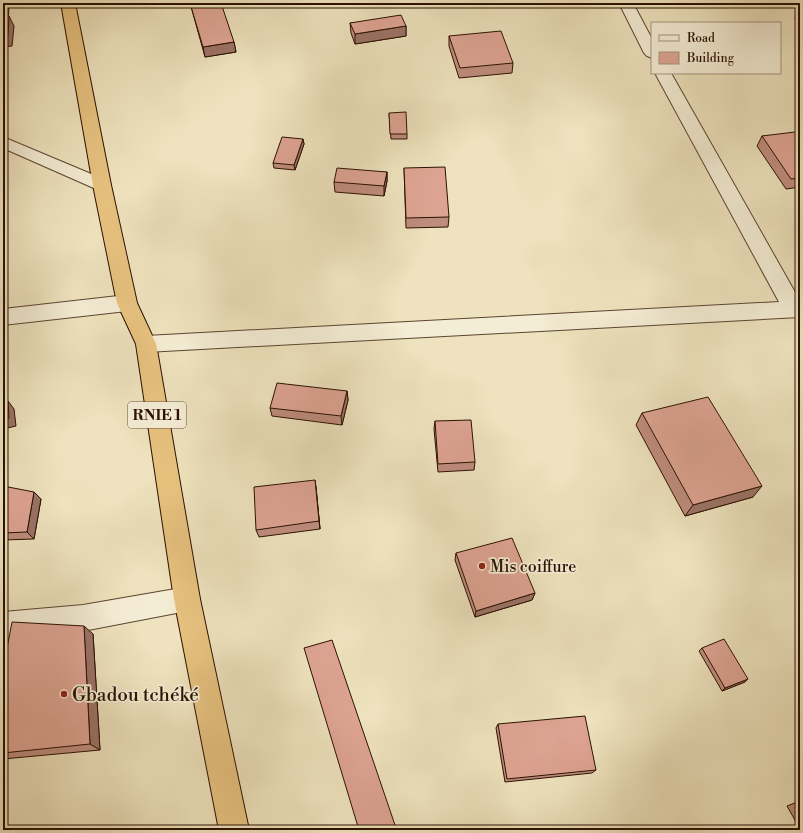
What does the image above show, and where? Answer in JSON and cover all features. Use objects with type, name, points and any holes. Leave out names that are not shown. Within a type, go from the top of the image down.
[{"type":"highway","name":"RNIE 1","points":[[68,3],[102,185],[127,303],[146,344],[187,599],[234,830]]},
{"type":"street","points":[[626,3],[651,51]]},
{"type":"street","points":[[146,344],[797,309],[664,74]]},
{"type":"street","points":[[3,142],[102,185]]},
{"type":"street","points":[[3,317],[127,303]]},
{"type":"street","points":[[3,625],[83,618],[187,599]]},
{"type":"building","points":[[190,3],[221,3],[234,42],[203,47]]},
{"type":"building","points":[[401,15],[406,26],[355,34],[350,23]]},
{"type":"building","points":[[9,16],[8,36],[3,37],[3,17]]},
{"type":"building","points":[[501,31],[513,63],[460,68],[449,36]]},
{"type":"building","points":[[406,112],[407,134],[390,134],[389,113]]},
{"type":"building","points":[[795,132],[800,138],[800,178],[791,179],[762,136]]},
{"type":"building","points":[[282,137],[303,139],[294,165],[273,163]]},
{"type":"building","points":[[445,167],[449,217],[406,218],[404,168]]},
{"type":"building","points":[[337,168],[387,172],[384,186],[334,182]]},
{"type":"building","points":[[277,383],[347,391],[341,416],[270,408]]},
{"type":"building","points":[[708,397],[762,486],[693,505],[642,413]]},
{"type":"building","points":[[8,401],[9,418],[3,419],[3,402]]},
{"type":"building","points":[[471,420],[475,462],[438,464],[435,421]]},
{"type":"building","points":[[315,480],[319,521],[256,530],[254,487]]},
{"type":"building","points":[[3,486],[34,492],[27,532],[3,533]]},
{"type":"building","points":[[512,538],[535,593],[476,611],[456,553]]},
{"type":"building","points":[[12,622],[84,626],[90,744],[3,753],[3,669]]},
{"type":"building","points":[[724,639],[748,679],[725,688],[702,648]]},
{"type":"building","points":[[332,640],[396,828],[392,830],[359,830],[304,648]]},
{"type":"building","points":[[585,716],[596,770],[507,779],[498,724]]},
{"type":"building","points":[[800,802],[800,811],[796,804]]},
{"type":"place","name":"Mis coiffure","points":[[482,566]]},
{"type":"place","name":"Gbadou tchéké","points":[[64,694]]}]
